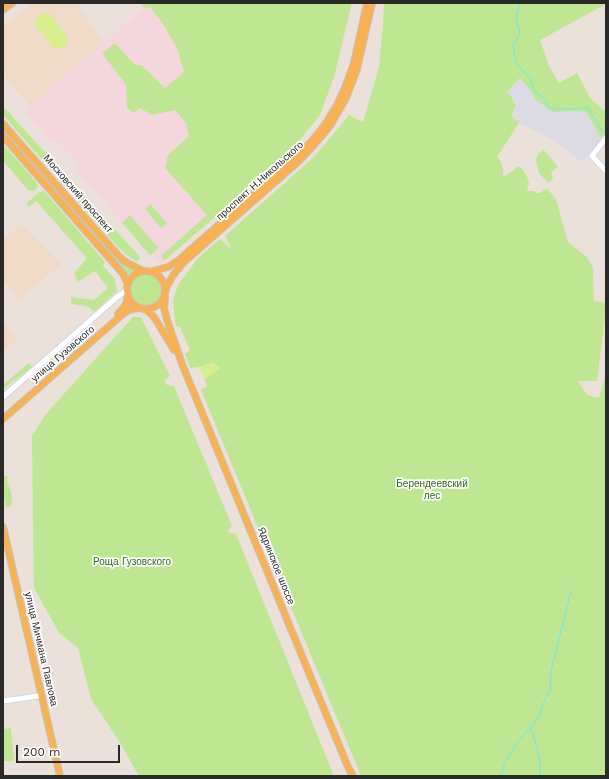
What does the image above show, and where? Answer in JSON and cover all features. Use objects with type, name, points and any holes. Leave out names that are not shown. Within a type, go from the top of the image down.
[{"type":"main road","points":[[3,6],[7,3]]},
{"type":"main road","points":[[3,10],[12,3]]},
{"type":"main road","name":"проспект Н.Никольского","points":[[153,271],[168,267],[189,251],[288,164],[310,143],[324,126],[336,107],[352,69],[367,3]]},
{"type":"main road","name":"проспект Н.Никольского","points":[[165,295],[167,286],[174,274],[184,262],[299,161],[330,126],[346,98],[357,69],[372,3]]},
{"type":"main road","name":"Московский проспект","points":[[3,124],[116,253],[124,261],[144,271]]},
{"type":"main road","name":"Московский проспект","points":[[3,136],[118,268],[125,278],[128,290]]},
{"type":"main road","points":[[144,271],[153,271],[163,280],[165,295],[158,306],[142,309],[131,302],[128,290],[129,280],[135,274],[144,271]]},
{"type":"main road","name":"улица Гузовского","points":[[3,415],[122,310],[126,304],[128,290]]},
{"type":"main road","name":"Ядринское шоссе","points":[[165,295],[164,308],[182,364],[353,776]]},
{"type":"main road","name":"Ядринское шоссе","points":[[142,309],[154,317],[182,364]]},
{"type":"main road","name":"улица Гузовского","points":[[3,419],[124,313],[129,310],[142,309]]},
{"type":"main road","name":"улица Мичмана Павлова","points":[[3,527],[13,580],[58,776]]},
{"type":"main road","name":"улица Мичмана Павлова","points":[[3,543],[13,580]]},
{"type":"street","points":[[606,139],[592,156],[606,171]]},
{"type":"street","points":[[3,397],[117,297],[128,290]]},
{"type":"street","points":[[3,701],[40,696]]},
{"type":"shaded area","points":[[33,3],[76,3],[104,43],[30,106],[3,75],[3,26]]},
{"type":"shaded area","points":[[149,7],[163,24],[178,50],[184,72],[165,88],[238,197],[164,261],[158,264],[76,170],[80,166],[57,140],[52,144],[24,111],[144,8]]},
{"type":"shaded area","points":[[520,78],[552,112],[584,111],[588,114],[602,140],[584,160],[580,161],[552,139],[512,118],[516,106],[507,93]]},
{"type":"shaded area","points":[[21,224],[61,264],[19,300],[3,280],[3,239]]},
{"type":"shaded area","points":[[3,321],[18,339],[3,352]]},
{"type":"green space","points":[[141,3],[352,3],[334,77],[320,115],[292,150],[164,261],[161,256],[207,215],[165,168],[168,155],[189,136],[186,123],[175,110],[152,115],[140,108],[134,113],[127,108],[126,85],[102,53],[115,43],[135,65],[141,65],[165,88],[184,72],[178,50],[163,24],[150,7],[144,8]]},
{"type":"green space","name":"Берендеевский лес","points":[[384,3],[606,3],[540,40],[550,68],[559,83],[577,73],[591,99],[606,111],[606,138],[602,140],[588,115],[584,111],[552,112],[534,98],[533,93],[520,78],[507,93],[512,97],[512,100],[516,106],[512,118],[520,122],[497,157],[501,162],[503,175],[505,176],[518,167],[521,167],[527,176],[529,184],[527,189],[528,191],[540,193],[547,188],[556,199],[568,242],[587,257],[593,268],[594,301],[606,303],[597,381],[578,381],[587,395],[599,398],[606,373],[606,776],[361,776],[201,390],[207,386],[204,378],[209,377],[213,363],[190,368],[185,354],[190,350],[180,327],[176,326],[173,300],[178,285],[198,258],[220,239],[232,250],[225,236],[314,157],[349,115],[363,122],[379,67]]},
{"type":"green space","points":[[43,13],[50,14],[67,36],[67,45],[58,49],[53,48],[35,25],[34,22]]},
{"type":"green space","points":[[3,106],[140,257],[138,262],[128,256],[116,245],[3,115]]},
{"type":"green space","points":[[3,129],[112,254],[120,262],[133,270],[129,275],[127,275],[3,132]]},
{"type":"green space","points":[[3,144],[37,183],[38,186],[35,190],[29,191],[3,161]]},
{"type":"green space","points":[[544,150],[558,167],[551,172],[553,178],[549,183],[539,173],[536,160],[538,154]]},
{"type":"green space","points":[[43,191],[105,262],[103,266],[114,278],[117,291],[94,312],[89,307],[71,304],[71,297],[94,300],[108,288],[95,271],[78,282],[74,273],[87,258],[36,201],[30,206],[27,206],[27,203],[38,193]]},
{"type":"green space","points":[[150,204],[167,223],[161,228],[145,209]]},
{"type":"green space","points":[[130,215],[158,248],[151,255],[122,223]]},
{"type":"green space","points":[[143,274],[149,274],[159,281],[162,290],[161,296],[155,303],[149,306],[143,306],[133,299],[130,293],[130,287],[137,277]]},
{"type":"green space","name":"Роща Гузовского","points":[[133,317],[141,317],[170,376],[164,381],[167,385],[174,386],[232,526],[227,532],[236,534],[334,776],[139,776],[119,741],[91,699],[78,648],[59,633],[34,588],[32,436],[45,415]]},
{"type":"green space","points":[[29,363],[32,367],[3,389],[3,385]]},
{"type":"green space","points":[[214,363],[220,368],[209,377],[204,378],[198,367]]},
{"type":"green space","points":[[3,476],[9,476],[7,478],[11,491],[12,504],[9,508],[6,507],[3,491]]},
{"type":"green space","points":[[11,728],[14,761],[3,761],[3,729]]},
{"type":"waterway","points":[[520,3],[516,18],[520,34],[513,45],[516,63],[531,79],[534,91],[543,97],[549,108],[588,108],[602,131],[606,133]]},
{"type":"waterway","points":[[501,776],[505,762],[518,742],[539,717],[545,699],[550,691],[551,671],[571,591]]},
{"type":"waterway","points":[[531,728],[540,760],[540,776]]}]
